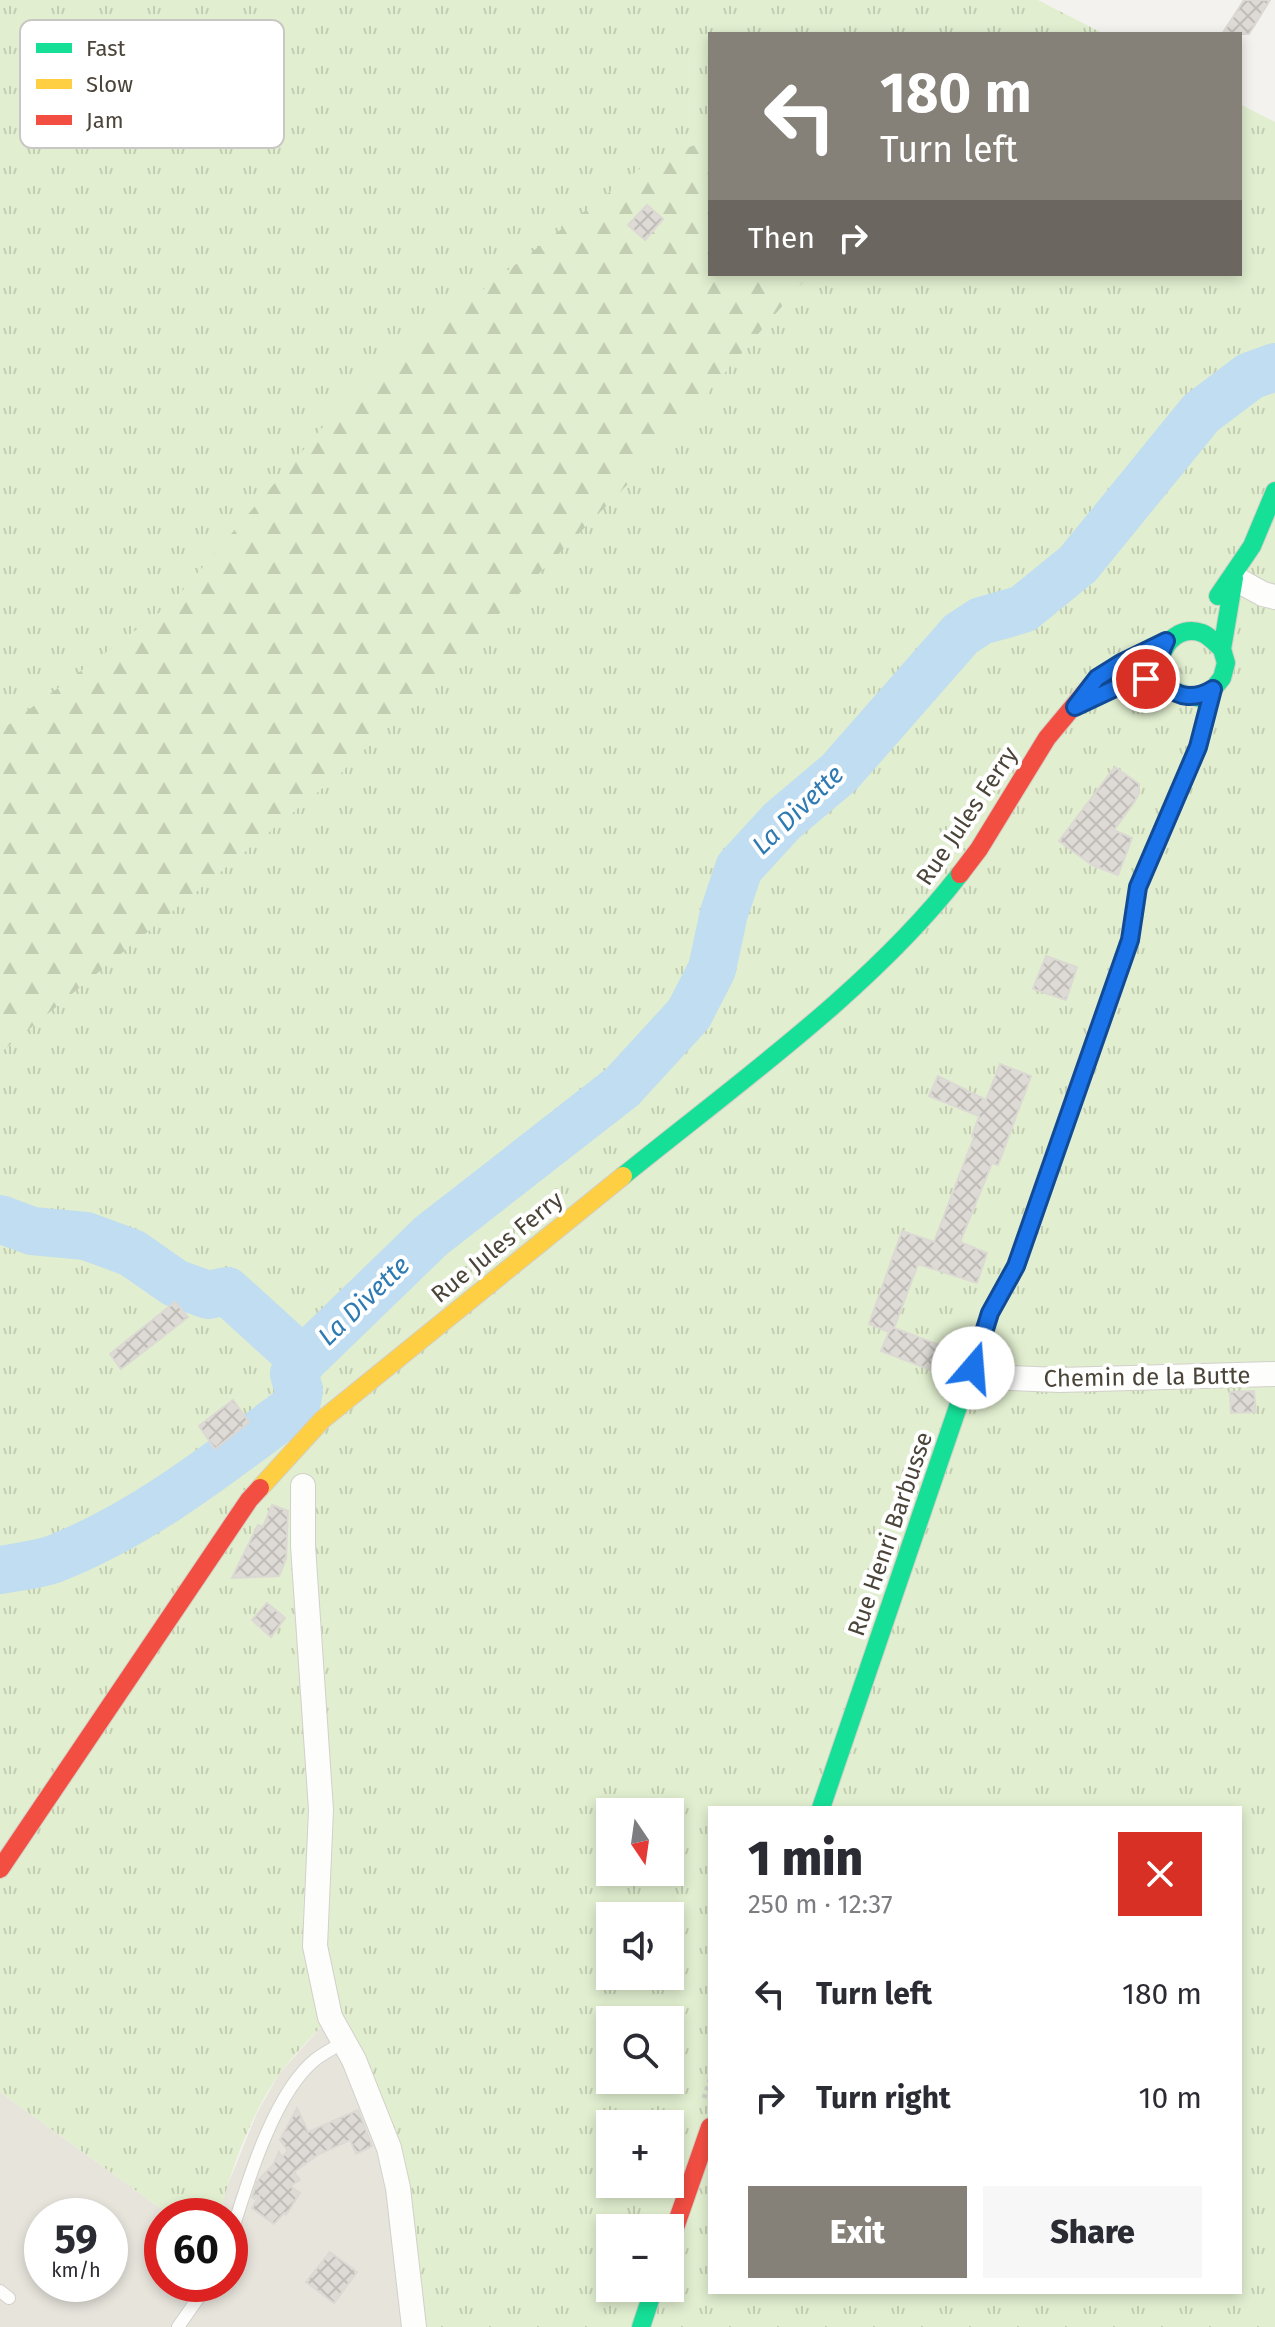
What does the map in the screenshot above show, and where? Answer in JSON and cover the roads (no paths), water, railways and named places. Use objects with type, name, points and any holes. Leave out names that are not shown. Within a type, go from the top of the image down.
[{"type":"main road","points":[[1188,630],[1234,578],[1275,491]]},
{"type":"main road","points":[[1222,649],[1234,578]]},
{"type":"main road","points":[[1188,630],[1201,631],[1214,638],[1222,649],[1226,663],[1222,678],[1200,698],[1186,697],[1146,680],[1158,665],[1166,641],[1188,630]]},
{"type":"main road","name":"Rue Jules Ferry","points":[[0,1869],[249,1500],[322,1420],[805,1028],[880,961],[932,910],[979,849],[1047,738],[1097,678],[1166,641]]},
{"type":"main road","name":"Rue Jules Ferry","points":[[1075,707],[1146,680]]},
{"type":"main road","name":"Rue Henri Barbusse","points":[[822,1806],[990,1313],[1016,1266],[1130,940],[1138,887],[1192,762],[1213,689]]},
{"type":"main road","points":[[1186,697],[1192,724],[1192,762]]},
{"type":"main road","points":[[680,2214],[708,2133]]},
{"type":"main road","points":[[641,2327],[649,2302]]},
{"type":"street","points":[[1234,578],[1275,597]]},
{"type":"street","name":"Chemin de la Butte","points":[[973,1368],[1010,1378],[1060,1380],[1275,1374]]},
{"type":"street","points":[[303,1486],[303,1546],[321,1810],[315,1946],[330,2017],[354,2060],[389,2148],[398,2188],[414,2327]]},
{"type":"lane","points":[[242,2198],[273,2119],[298,2079],[314,2060],[342,2043]]},
{"type":"lane","points":[[178,2327],[195,2302]]},
{"type":"waterway","name":"La Divette","points":[[0,1570],[54,1559],[119,1528],[180,1490],[296,1406],[299,1390],[294,1374],[303,1360],[431,1236],[622,1087],[689,1014],[712,969],[724,913],[739,868],[782,821],[839,773],[961,634],[981,621],[1023,609],[1078,564],[1201,413],[1250,376],[1275,367]]},
{"type":"waterway","name":"La Divette","points":[[0,1219],[32,1231],[86,1236],[132,1253],[175,1283],[208,1295],[227,1291],[303,1360]]}]
